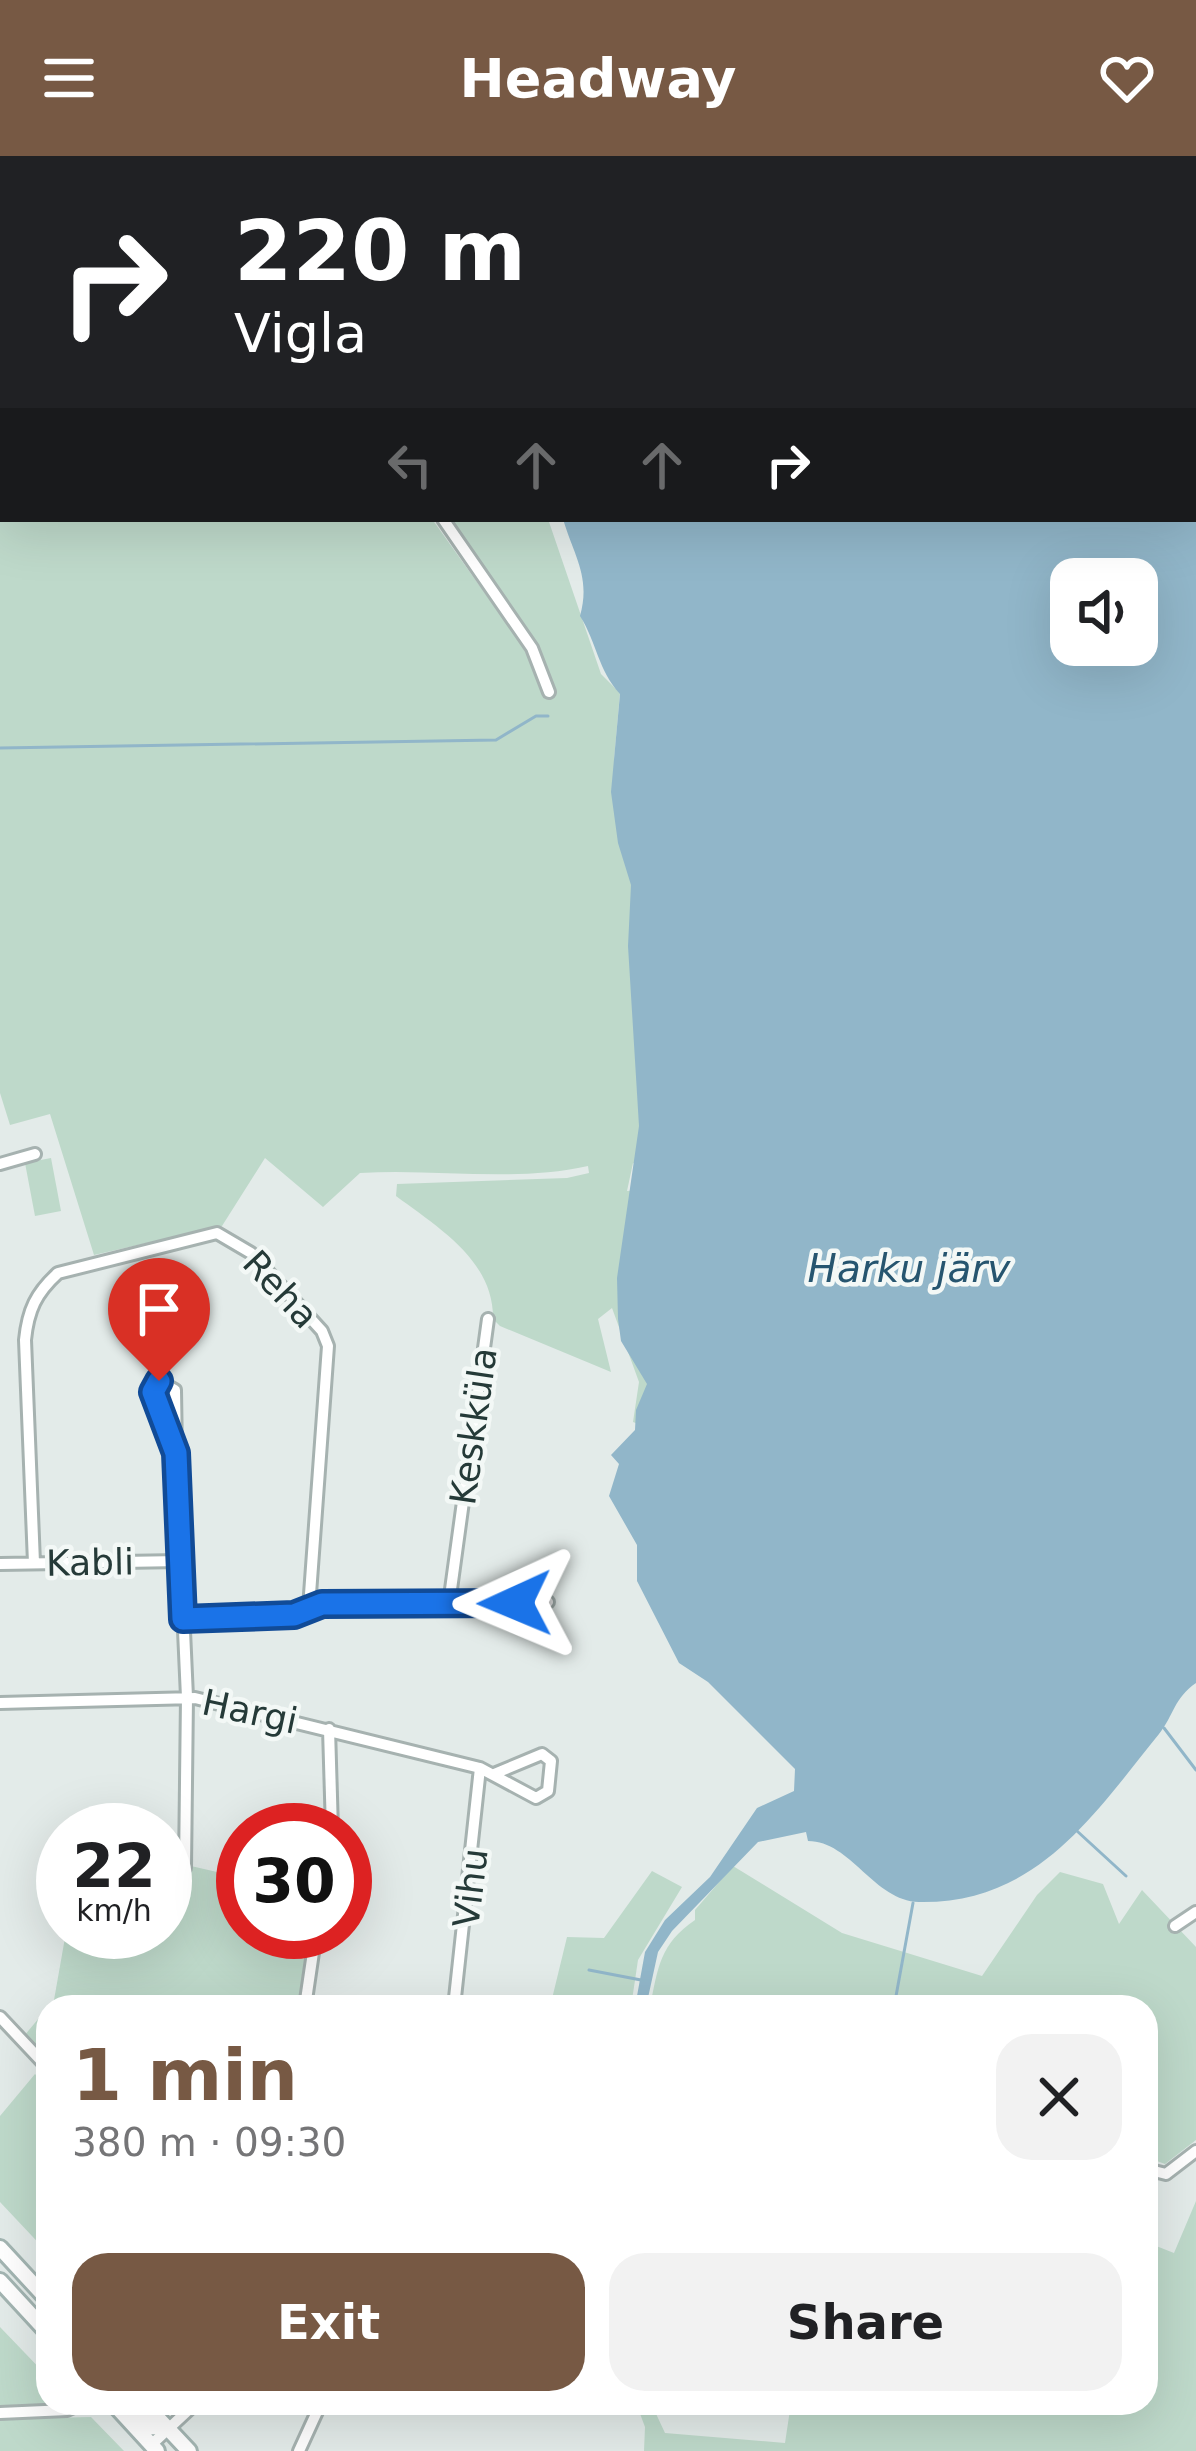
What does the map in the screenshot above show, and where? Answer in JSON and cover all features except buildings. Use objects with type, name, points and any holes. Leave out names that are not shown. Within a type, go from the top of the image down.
[{"type":"main road","points":[[0,2248],[36,2287]]},
{"type":"main road","points":[[0,2281],[36,2320]]},
{"type":"main road","points":[[27,2311],[36,2316]]},
{"type":"main road","points":[[124,2415],[154,2448]]},
{"type":"main road","points":[[140,2415],[151,2427],[167,2428]]},
{"type":"main road","points":[[155,2415],[189,2451]]},
{"type":"street","points":[[445,522],[532,649],[549,692]]},
{"type":"street","points":[[0,1164],[35,1154]]},
{"type":"street","name":"Reha","points":[[34,1563],[25,1340],[28,1316],[40,1290],[58,1273],[217,1233],[251,1253],[322,1331],[328,1346],[309,1608]]},
{"type":"street","name":"Keskküla","points":[[449,1604],[488,1319]]},
{"type":"street","points":[[176,1453],[153,1392],[159,1381],[176,1390],[187,1697],[186,1803]]},
{"type":"street","name":"Kabli","points":[[0,1564],[181,1562]]},
{"type":"street","points":[[183,1619],[294,1615],[309,1608],[548,1602]]},
{"type":"street","name":"Hargi","points":[[0,1703],[187,1697],[480,1768],[536,1798],[548,1791],[553,1770],[542,1754],[494,1774]]},
{"type":"street","points":[[329,1729],[331,1803]]},
{"type":"street","name":"Vihu","points":[[455,1995],[480,1768]]},
{"type":"street","points":[[1175,1926],[1196,1912]]},
{"type":"street","points":[[307,1995],[312,1959]]},
{"type":"street","points":[[0,2017],[36,2055]]},
{"type":"street","points":[[1158,2172],[1166,2174],[1196,2151]]},
{"type":"street","points":[[0,2413],[36,2410]]},
{"type":"street","points":[[154,2448],[182,2415]]},
{"type":"street","points":[[299,2451],[316,2415]]},
{"type":"green space","points":[[0,522],[434,522],[521,644],[543,685],[553,683],[530,635],[451,522],[549,522],[601,674],[620,693],[614,760],[644,814],[664,1176],[633,1163],[627,1191],[640,1190],[665,1333],[641,1425],[633,1422],[639,1382],[612,1308],[598,1319],[611,1372],[500,1326],[493,1319],[491,1298],[474,1263],[446,1234],[396,1196],[397,1184],[567,1178],[589,1173],[588,1166],[531,1174],[360,1173],[323,1207],[265,1158],[222,1226],[94,1255],[50,1114],[10,1125],[0,1093]]},
{"type":"green space","points":[[51,1158],[61,1211],[35,1216],[25,1163]]},
{"type":"green space","points":[[192,1866],[216,1872],[216,1959],[309,1959],[303,1995],[55,1995],[61,1959],[192,1959]]},
{"type":"green space","points":[[733,1866],[842,1933],[982,1976],[1037,1895],[1060,1872],[1103,1884],[1119,1924],[1142,1890],[1196,1947],[1196,2140],[1165,2164],[1158,2161],[1158,1995],[653,1995],[667,1948],[695,1920],[695,1910]]},
{"type":"green space","points":[[652,1871],[682,1887],[638,1960],[633,1995],[553,1995],[567,1937],[604,1938]]},
{"type":"green space","points":[[36,2022],[36,2049],[24,2036]]},
{"type":"green space","points":[[35,2074],[36,2240],[0,2202],[0,2116]]},
{"type":"green space","points":[[1196,2201],[1196,2451],[644,2451],[640,2415],[657,2415],[665,2433],[785,2443],[789,2415],[1158,2415],[1158,2247],[1174,2253]]},
{"type":"green space","points":[[0,2327],[36,2364],[36,2406],[0,2409]]},
{"type":"green space","points":[[91,2417],[124,2451],[0,2451],[0,2419]]},
{"type":"water","name":"Harku järv","points":[[564,522],[1196,522],[1196,1683],[1110,1796],[1058,1850],[1029,1872],[960,1899],[919,1902],[889,1892],[837,1850],[808,1841],[806,1832],[758,1842],[672,1931],[658,1952],[649,1995],[637,1995],[645,1952],[665,1920],[710,1877],[757,1808],[794,1791],[795,1769],[708,1682],[679,1663],[637,1581],[637,1545],[609,1496],[619,1464],[611,1455],[635,1430],[636,1410],[647,1384],[621,1341],[618,1319],[617,1278],[639,1126],[628,946],[631,885],[618,843],[611,792],[620,694],[580,616],[582,578]]},
{"type":"waterway","points":[[0,748],[496,740],[536,716],[548,716]]},
{"type":"waterway","points":[[1164,1728],[1196,1770]]},
{"type":"waterway","points":[[1077,1831],[1126,1876]]},
{"type":"waterway","points":[[896,1995],[913,1903]]},
{"type":"waterway","points":[[589,1970],[641,1980]]},
{"type":"route","points":[[159,1381],[153,1392],[176,1453],[183,1619],[294,1615],[322,1604],[515,1603]]}]
